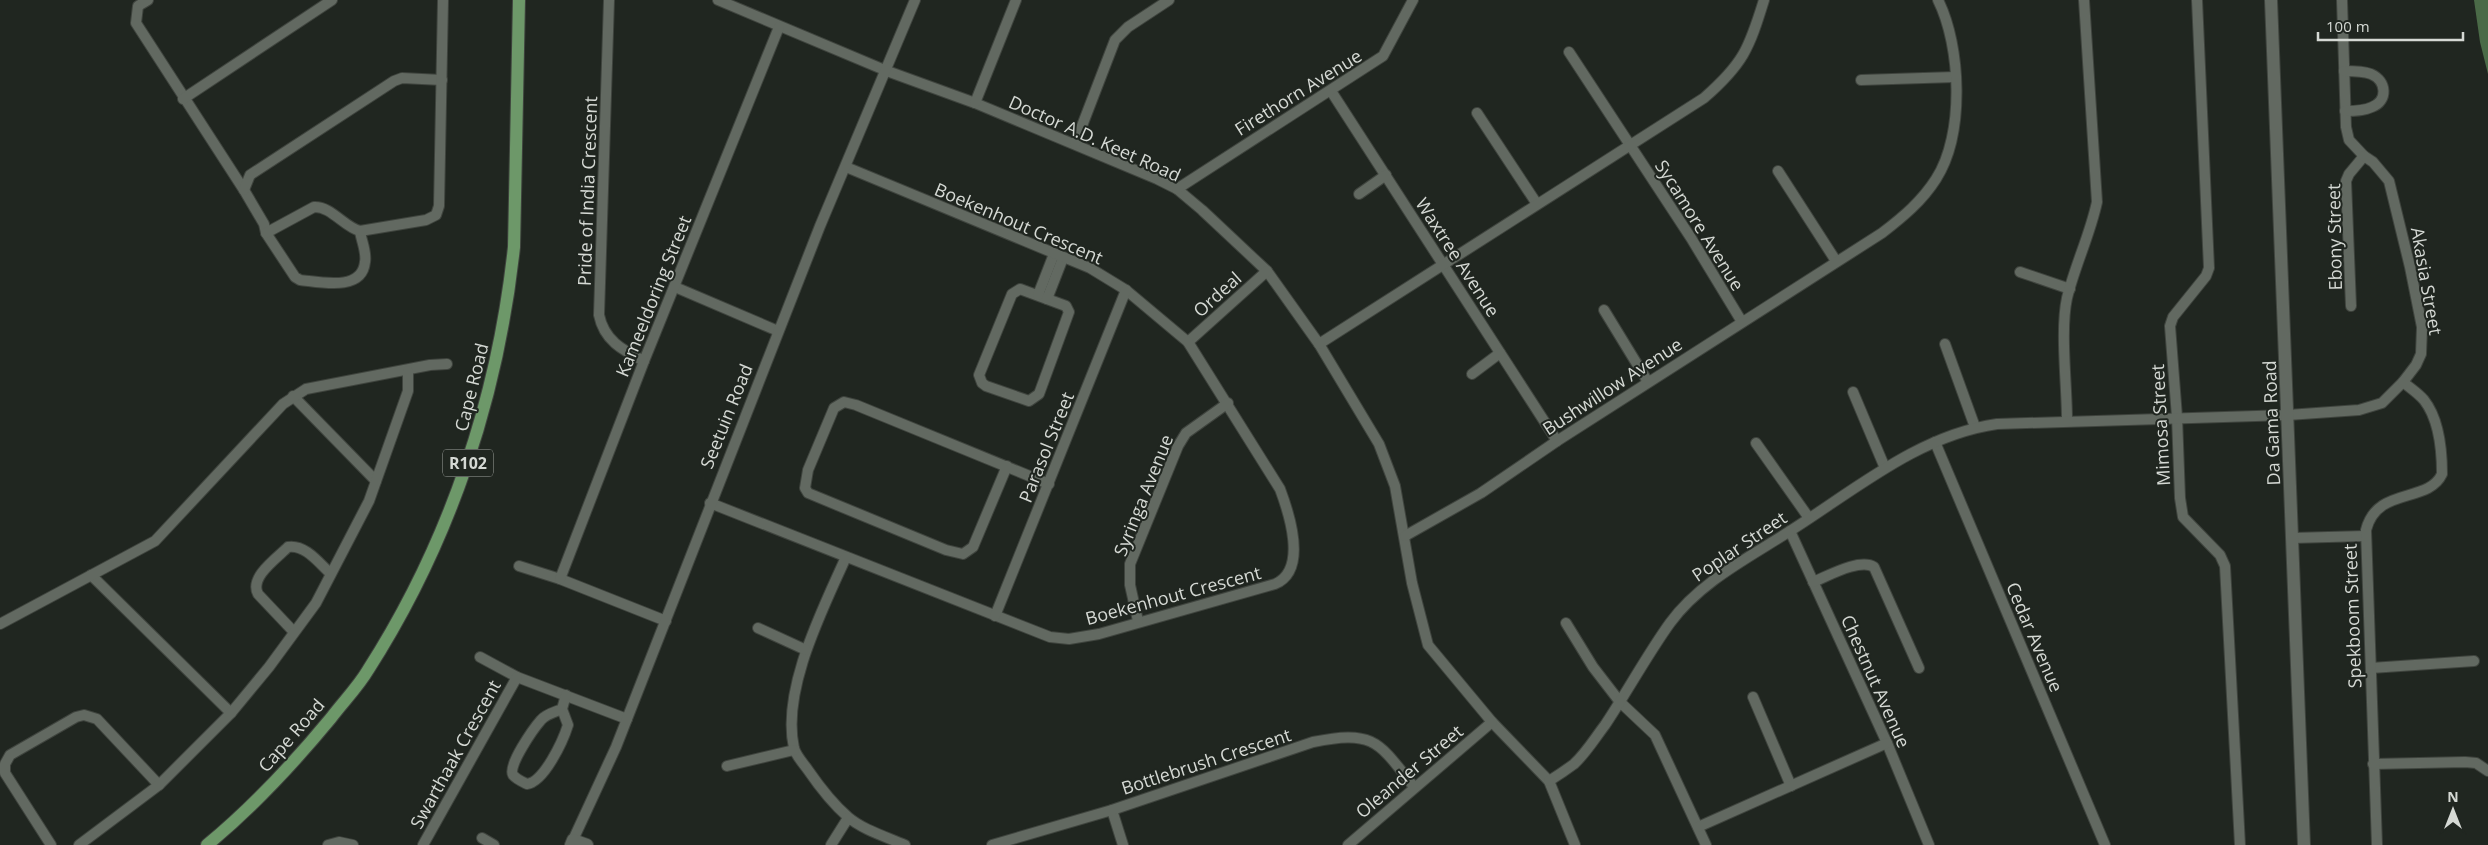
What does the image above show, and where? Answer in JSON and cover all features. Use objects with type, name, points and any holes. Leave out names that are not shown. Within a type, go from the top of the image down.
[{"type":"main road","name":"Cape Road","points":[[207,845],[237,820],[298,758],[368,671],[428,562],[454,501],[486,404],[499,347],[511,276],[514,247],[519,0]]},
{"type":"street","points":[[148,0],[138,6],[136,23],[183,99],[244,190],[264,224],[266,233],[297,279],[341,283],[354,280],[365,265],[365,254],[360,230]]},
{"type":"street","points":[[183,99],[332,0]]},
{"type":"street","points":[[266,233],[306,209],[318,207],[351,228],[360,230],[426,220],[436,215],[439,210],[443,0]]},
{"type":"street","name":"Pride of India Crescent","points":[[609,0],[599,315],[603,330],[615,344],[644,361]]},
{"type":"street","name":"Doctor A.D. Keet Road","points":[[718,0],[887,71],[975,102],[1177,189],[1267,271],[1319,344],[1379,444],[1395,486],[1412,583],[1428,645],[1492,722],[1549,782],[1575,845]]},
{"type":"street","name":"Seetuin Road","points":[[572,842],[627,719],[778,331],[887,71],[914,0]]},
{"type":"street","points":[[975,102],[1016,0]]},
{"type":"street","points":[[1075,144],[1115,40],[1128,27],[1169,0]]},
{"type":"street","name":"Firethorn Avenue","points":[[1177,189],[1383,56],[1413,0]]},
{"type":"street","points":[[1319,344],[1698,102],[1728,77],[1752,41],[1764,0]]},
{"type":"street","name":"Bushwillow Avenue","points":[[1405,536],[1481,493],[1557,441],[1897,222],[1921,199],[1937,178],[1946,159],[1954,123],[1955,77],[1951,37],[1938,0]]},
{"type":"street","points":[[2067,420],[2065,319],[2070,289],[2090,231],[2097,202],[2084,0]]},
{"type":"street","name":"Mimosa Street","points":[[2197,0],[2209,268],[2206,276],[2171,320],[2180,498],[2183,517],[2220,555],[2225,566],[2240,845]]},
{"type":"street","name":"Da Gama Road","points":[[2272,0],[2304,845]]},
{"type":"street","points":[[2342,0],[2345,111],[2349,140],[2364,156]]},
{"type":"street","name":"Kameeldoring Street","points":[[560,579],[644,361],[779,27]]},
{"type":"street","name":"Sycamore Avenue","points":[[1569,52],[1742,322]]},
{"type":"street","points":[[2344,71],[2372,75],[2381,81],[2384,92],[2381,101],[2374,106],[2345,111]]},
{"type":"street","points":[[1861,80],[1955,77]]},
{"type":"street","points":[[244,190],[250,175],[394,81],[402,78],[442,80]]},
{"type":"street","name":"Waxtree Avenue","points":[[1331,90],[1557,441]]},
{"type":"street","points":[[1477,113],[1538,204]]},
{"type":"street","name":"Akasia Street","points":[[2288,416],[2370,408],[2382,403],[2403,382],[2421,354],[2422,327],[2420,310],[2389,181],[2373,162],[2364,156]]},
{"type":"street","name":"Ebony Street","points":[[2352,306],[2346,181],[2349,174],[2364,156]]},
{"type":"street","name":"Boekenhout Crescent","points":[[710,503],[1050,638],[1069,639],[1099,634],[1275,584],[1281,580],[1292,565],[1294,548],[1290,514],[1280,489],[1228,403],[1188,342],[1126,290],[1090,268],[846,167]]},
{"type":"street","points":[[1778,171],[1836,261]]},
{"type":"street","points":[[1359,194],[1386,175]]},
{"type":"street","points":[[1043,297],[1059,256]]},
{"type":"street","name":"Ordeal","points":[[1188,342],[1267,271]]},
{"type":"street","points":[[2020,272],[2070,289]]},
{"type":"street","points":[[675,287],[778,331]]},
{"type":"street","points":[[1020,289],[1043,297],[1068,307],[1070,315],[1039,394],[1031,401],[1024,401],[986,386],[982,383],[980,376],[1012,294],[1020,289]]},
{"type":"street","name":"Parasol Street","points":[[996,616],[1126,290]]},
{"type":"street","points":[[1604,310],[1648,382]]},
{"type":"street","points":[[1945,344],[1975,427]]},
{"type":"street","points":[[1472,374],[1500,353]]},
{"type":"street","points":[[0,624],[155,541],[283,404],[293,396],[306,389],[447,364]]},
{"type":"street","points":[[79,845],[159,785],[231,713],[269,667],[293,631],[316,603],[369,500],[408,391],[408,371]]},
{"type":"street","name":"Spekboom Street","points":[[2377,845],[2365,536],[2368,520],[2375,510],[2383,504],[2435,484],[2442,474],[2441,452],[2431,414],[2424,400],[2403,382]]},
{"type":"street","points":[[1853,392],[1885,468]]},
{"type":"street","points":[[293,396],[376,481]]},
{"type":"street","points":[[1007,466],[973,547],[966,553],[958,554],[808,494],[805,488],[808,470],[834,408],[844,402],[1007,466],[1049,484]]},
{"type":"street","name":"Syringa Avenue","points":[[1138,622],[1130,585],[1130,564],[1178,446],[1190,428],[1228,403]]},
{"type":"street","name":"Poplar Street","points":[[1549,782],[1574,763],[1593,741],[1671,622],[1691,600],[1748,556],[1790,531],[1885,468],[1935,442],[1975,427],[2067,420],[2288,416]]},
{"type":"street","name":"Cedar Avenue","points":[[1935,442],[2105,845]]},
{"type":"street","points":[[1756,443],[1809,518]]},
{"type":"street","name":"Chestnut Avenue","points":[[1790,531],[1887,742],[1927,844]]},
{"type":"street","points":[[2292,538],[2365,536]]},
{"type":"street","points":[[293,631],[258,594],[255,587],[258,578],[288,547],[292,546],[308,553],[330,573]]},
{"type":"street","points":[[846,557],[806,650],[796,692],[792,723],[794,750],[815,780],[848,818],[877,834],[905,845]]},
{"type":"street","points":[[1813,582],[1858,564],[1869,564],[1874,567],[1919,668]]},
{"type":"street","points":[[519,566],[560,579],[666,621]]},
{"type":"street","points":[[91,575],[231,713]]},
{"type":"street","points":[[1566,623],[1593,667],[1620,702],[1655,735],[1706,845]]},
{"type":"street","points":[[758,628],[806,650]]},
{"type":"street","points":[[480,657],[517,677]]},
{"type":"street","points":[[2370,668],[2474,661]]},
{"type":"street","name":"Swarthaak Crescent","points":[[423,845],[517,677],[627,719]]},
{"type":"street","points":[[562,709],[541,720],[515,759],[512,771],[514,776],[521,781],[532,784],[541,776],[568,725],[562,709],[566,696]]},
{"type":"street","points":[[1753,697],[1791,786]]},
{"type":"street","points":[[51,845],[5,773],[4,767],[10,755],[76,717],[87,716],[97,719],[159,785]]},
{"type":"street","name":"Oleander Street","points":[[1348,845],[1492,722]]},
{"type":"street","name":"Bottlebrush Crescent","points":[[992,845],[1011,843],[1313,742],[1335,738],[1356,737],[1371,740],[1384,748],[1414,787]]},
{"type":"street","points":[[1698,827],[1887,742]]},
{"type":"street","points":[[727,766],[794,750]]},
{"type":"street","points":[[2373,764],[2465,762],[2476,763],[2488,771]]},
{"type":"street","points":[[1112,810],[1122,845]]},
{"type":"street","points":[[831,845],[848,818]]},
{"type":"street","points":[[482,838],[494,845]]},
{"type":"street","points":[[328,845],[339,842],[353,845]]},
{"type":"street","points":[[572,842],[586,845]]},
{"type":"shaded area","points":[[2474,0],[2488,0],[2488,74],[2480,42]]}]
